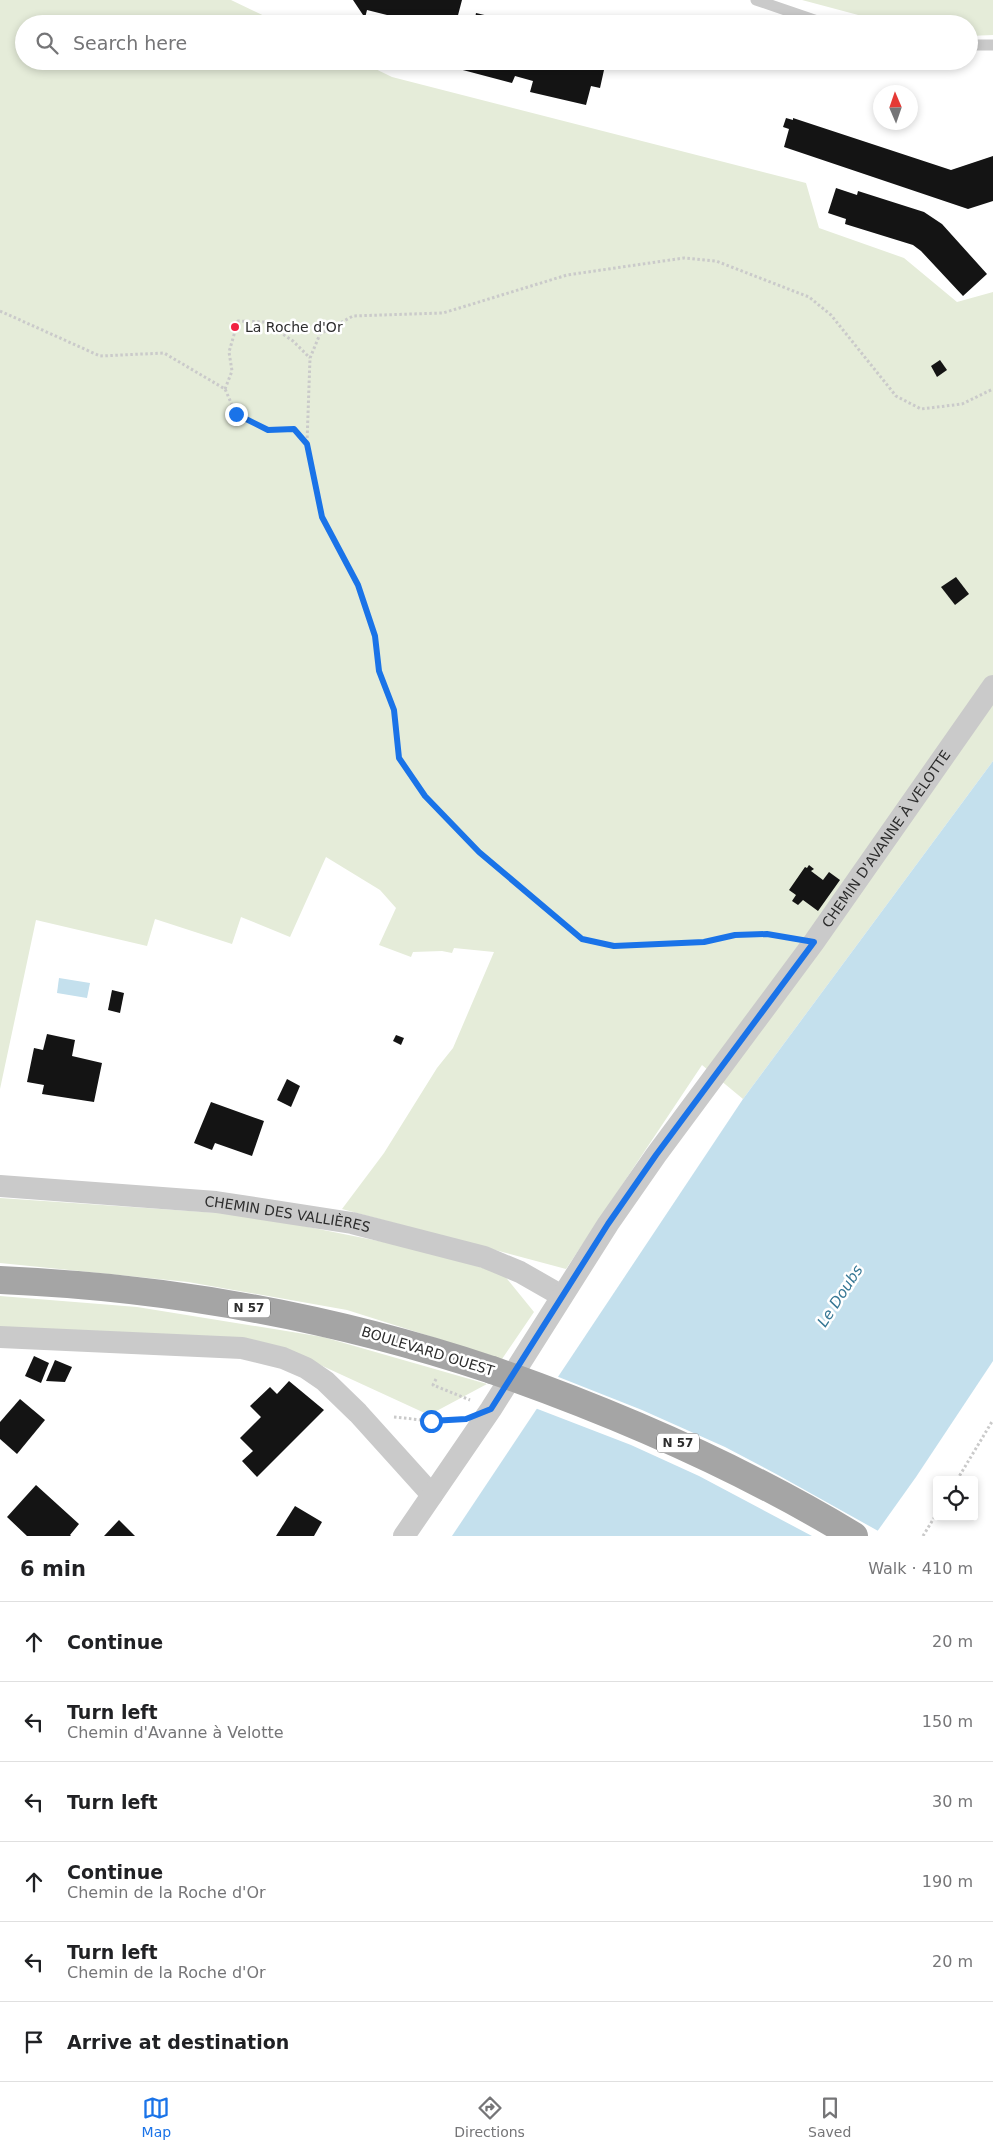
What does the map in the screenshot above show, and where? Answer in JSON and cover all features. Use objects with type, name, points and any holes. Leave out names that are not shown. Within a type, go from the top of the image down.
[{"type":"main road","name":"BOULEVARD OUEST","points":[[0,1280],[125,1290],[207,1300],[379,1335],[492,1370],[586,1404],[678,1442],[780,1493],[854,1536]]},
{"type":"street","name":"CHEMIN D'AVANNE À VELOTTE","points":[[404,1536],[491,1409],[608,1224],[656,1155],[814,942],[993,686]]},
{"type":"street","name":"CHEMIN DES VALLIÈRES","points":[[0,1186],[216,1202],[352,1223],[484,1257],[528,1276],[562,1296]]},
{"type":"street","points":[[0,1337],[242,1348],[263,1352],[306,1368],[325,1381],[358,1413],[432,1495]]},
{"type":"lane","points":[[756,0],[800,15]]},
{"type":"lane","points":[[978,44],[993,45]]},
{"type":"path","points":[[814,942],[759,934],[735,935],[704,942],[614,946],[582,939],[479,852],[425,796],[399,758],[394,710],[379,671],[375,636],[358,585],[322,517],[307,444],[310,358],[320,334],[353,316],[443,312],[566,275],[684,258],[716,261],[809,297],[831,315],[896,396],[921,409],[962,404],[993,389]]},
{"type":"path","points":[[0,311],[100,356],[164,353],[225,389],[236,414],[268,430],[294,429],[307,444]]},
{"type":"path","points":[[225,389],[232,371],[229,352],[238,321],[265,322],[293,341],[310,358]]},
{"type":"path","points":[[437,1373],[433,1385],[491,1409]]},
{"type":"path","points":[[358,1413],[431,1421],[466,1419],[491,1409]]},
{"type":"path","points":[[959,1476],[993,1420]]},
{"type":"path","points":[[923,1536],[933,1520]]},
{"type":"green space","points":[[0,0],[231,0],[262,15],[15,15],[15,70],[378,70],[392,77],[806,183],[819,228],[904,258],[957,302],[993,292],[993,761],[743,1099],[702,1065],[566,1269],[342,1209],[384,1153],[437,1068],[453,1048],[494,952],[454,948],[452,953],[442,951],[413,952],[411,957],[379,945],[396,908],[380,890],[326,857],[290,937],[241,917],[232,944],[155,919],[147,946],[36,920],[0,1089]]},
{"type":"green space","points":[[802,0],[993,0],[993,35],[978,36],[978,15],[858,15]]},
{"type":"green space","points":[[0,1198],[248,1215],[434,1252],[504,1275],[534,1312],[502,1359],[347,1310],[188,1282],[0,1263]]},
{"type":"green space","points":[[0,1296],[137,1307],[323,1337],[487,1384],[429,1415],[279,1346],[0,1328]]},
{"type":"water","name":"Le Doubs","points":[[993,761],[993,1361],[916,1477],[874,1536],[452,1536],[743,1099]]},
{"type":"water","points":[[59,978],[90,983],[87,998],[57,993]]},
{"type":"pier","points":[[556,1376],[642,1410],[725,1447],[880,1532],[877,1536],[812,1536],[699,1476],[631,1445],[535,1408]]},
{"type":"building","points":[[353,0],[462,0],[458,15],[387,15],[367,10],[366,15],[363,15]]},
{"type":"building","points":[[463,70],[604,70],[600,88],[591,86],[586,105],[530,92],[533,81],[515,76],[512,83]]},
{"type":"building","points":[[786,118],[793,120],[793,118],[951,170],[993,156],[993,201],[968,209],[784,147],[789,129],[783,127]]},
{"type":"building","points":[[836,188],[857,195],[858,191],[924,212],[942,224],[987,274],[963,296],[921,251],[913,245],[845,224],[846,219],[828,213]]},
{"type":"building","points":[[940,360],[947,370],[937,377],[931,366]]},
{"type":"building","points":[[956,577],[969,594],[955,605],[941,587]]},
{"type":"building","points":[[809,865],[814,869],[811,871],[823,880],[829,872],[840,880],[818,911],[803,900],[798,905],[792,901],[796,895],[789,890],[805,867],[807,868]]},
{"type":"building","points":[[112,990],[124,993],[120,1013],[108,1010]]},
{"type":"building","points":[[47,1034],[75,1040],[72,1056],[102,1063],[94,1102],[42,1094],[44,1085],[27,1082],[34,1048],[43,1050]]},
{"type":"building","points":[[396,1035],[404,1038],[401,1045],[393,1041]]},
{"type":"building","points":[[287,1079],[300,1086],[291,1107],[277,1100]]},
{"type":"building","points":[[211,1102],[264,1121],[252,1156],[215,1143],[212,1150],[194,1143]]},
{"type":"building","points":[[34,1356],[49,1363],[41,1383],[25,1376]]},
{"type":"building","points":[[55,1360],[72,1367],[65,1382],[46,1381]]},
{"type":"building","points":[[289,1381],[324,1410],[257,1477],[242,1461],[253,1451],[240,1438],[261,1417],[250,1406],[270,1387],[277,1394]]},
{"type":"building","points":[[20,1399],[45,1420],[17,1454],[0,1439],[0,1422]]},
{"type":"building","points":[[36,1485],[79,1524],[71,1536],[27,1536],[7,1517]]},
{"type":"building","points":[[295,1506],[322,1522],[314,1536],[276,1536]]},
{"type":"building","points":[[119,1520],[135,1536],[104,1536]]},
{"type":"place","name":"La Roche d'Or","points":[[235,327]]},
{"type":"route","points":[[236,414],[268,430],[294,429],[307,444],[322,517],[358,585],[375,636],[379,671],[394,710],[399,758],[425,796],[479,852],[582,939],[614,946],[704,942],[735,935],[767,934],[814,942],[707,1085],[608,1224],[491,1409],[466,1419],[431,1421]]}]
